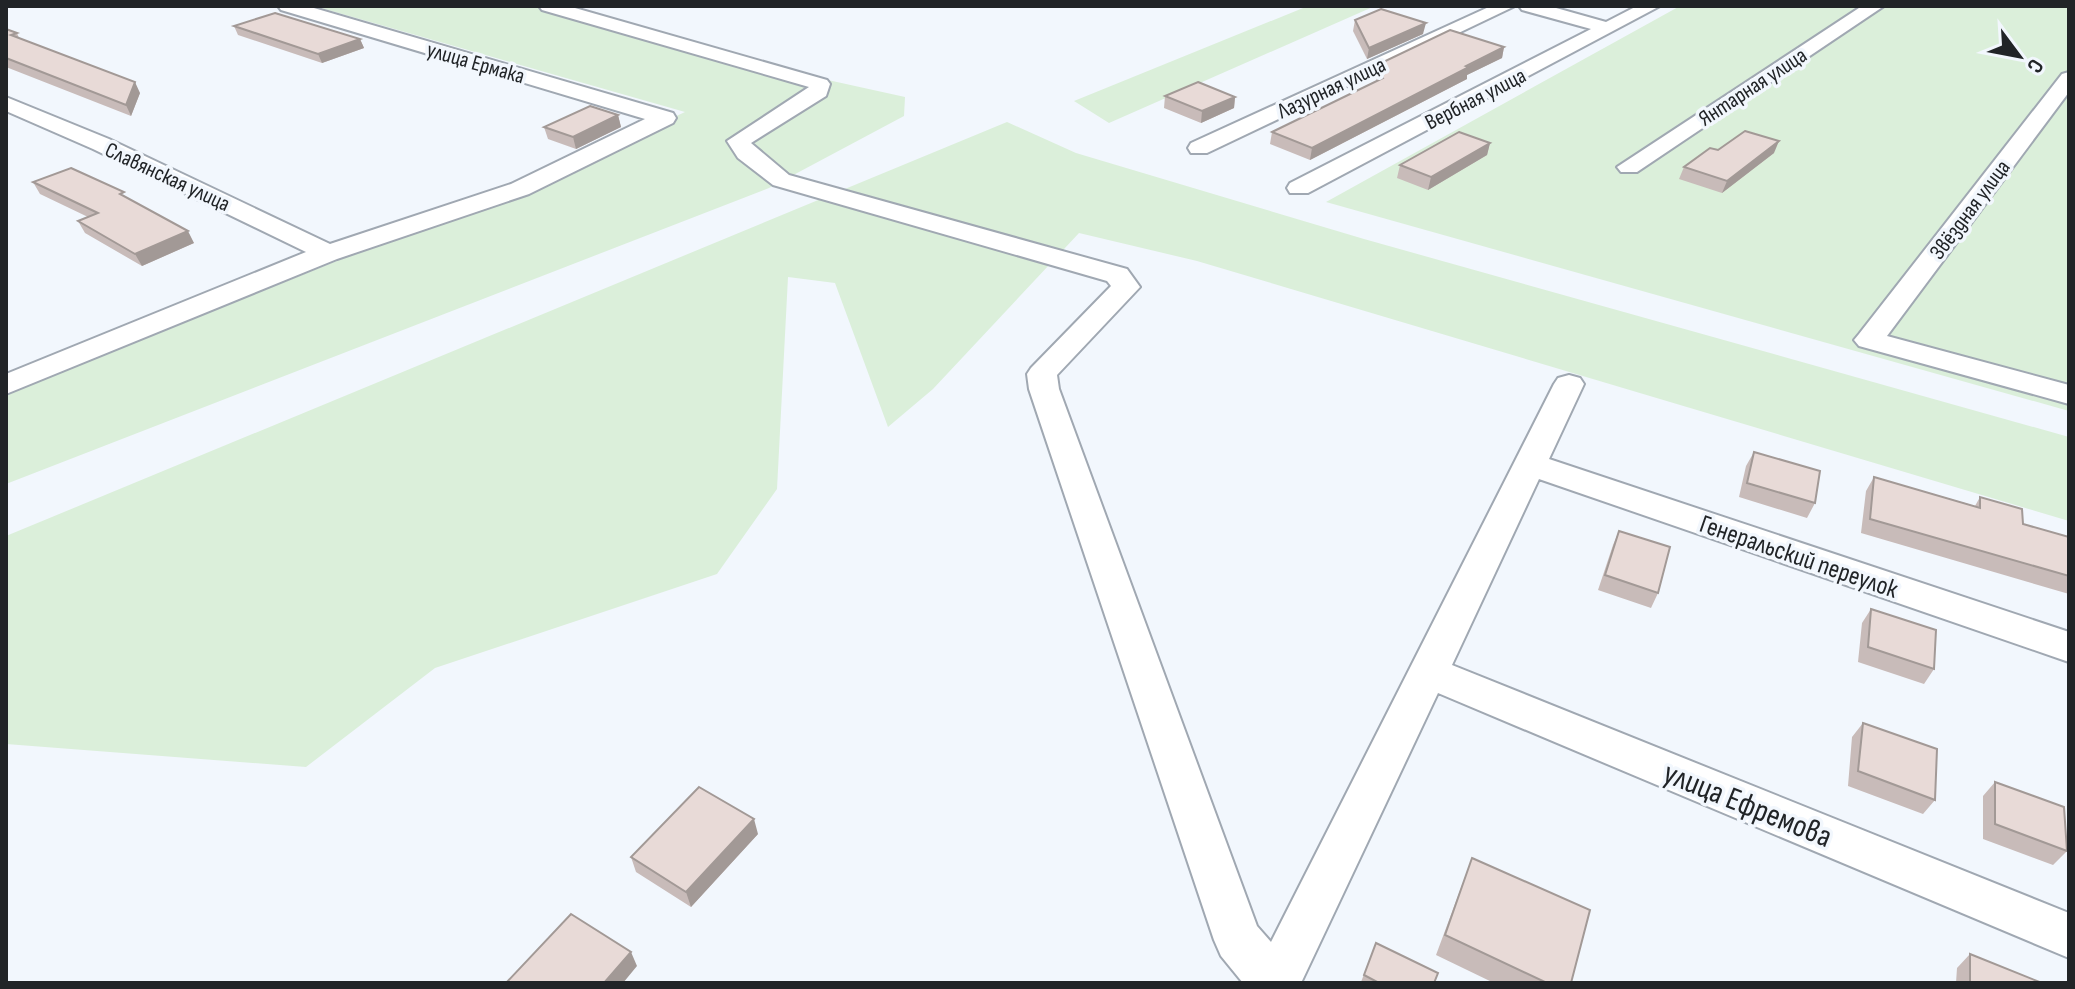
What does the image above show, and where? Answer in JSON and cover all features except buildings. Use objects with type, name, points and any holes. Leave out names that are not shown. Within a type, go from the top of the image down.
[{"type":"street","name":"улица Ермака","points":[[287,6],[665,118],[520,189],[328,253]]},
{"type":"street","points":[[548,6],[820,84],[819,92],[738,141],[746,153],[781,180],[1117,275],[1126,287],[1042,374],[1044,389],[1238,940],[1275,983],[1569,384]]},
{"type":"street","name":"Лазурная улица","points":[[1199,148],[1506,6]]},
{"type":"street","points":[[1528,6],[1608,28]]},
{"type":"street","name":"Вербная улица","points":[[1299,188],[1651,6]]},
{"type":"street","name":"Янтарная улица","points":[[1629,167],[1875,6]]},
{"type":"street","name":"Звёздная улица","points":[[2069,78],[1869,340],[2069,395]]},
{"type":"street","name":"Славянская улица","points":[[6,103],[101,144],[328,253]]},
{"type":"street","points":[[6,385],[328,253]]},
{"type":"street","name":"Генеральский переулок","points":[[1529,464],[2069,647]]},
{"type":"street","name":"улица Ефремова","points":[[1428,672],[2069,936]]},
{"type":"green space","points":[[314,6],[531,6],[701,52],[905,97],[904,116],[769,188],[6,484],[6,394],[543,178],[685,112]]},
{"type":"green space","points":[[1308,6],[1375,6],[1109,123],[1074,101]]},
{"type":"green space","points":[[1680,6],[2069,6],[2069,411],[1326,202]]},
{"type":"green space","points":[[1007,122],[1076,153],[1364,239],[2069,437],[2069,521],[1197,261],[1079,233],[933,389],[888,427],[835,283],[788,277],[777,489],[717,574],[435,668],[306,767],[6,744],[6,536]]}]
